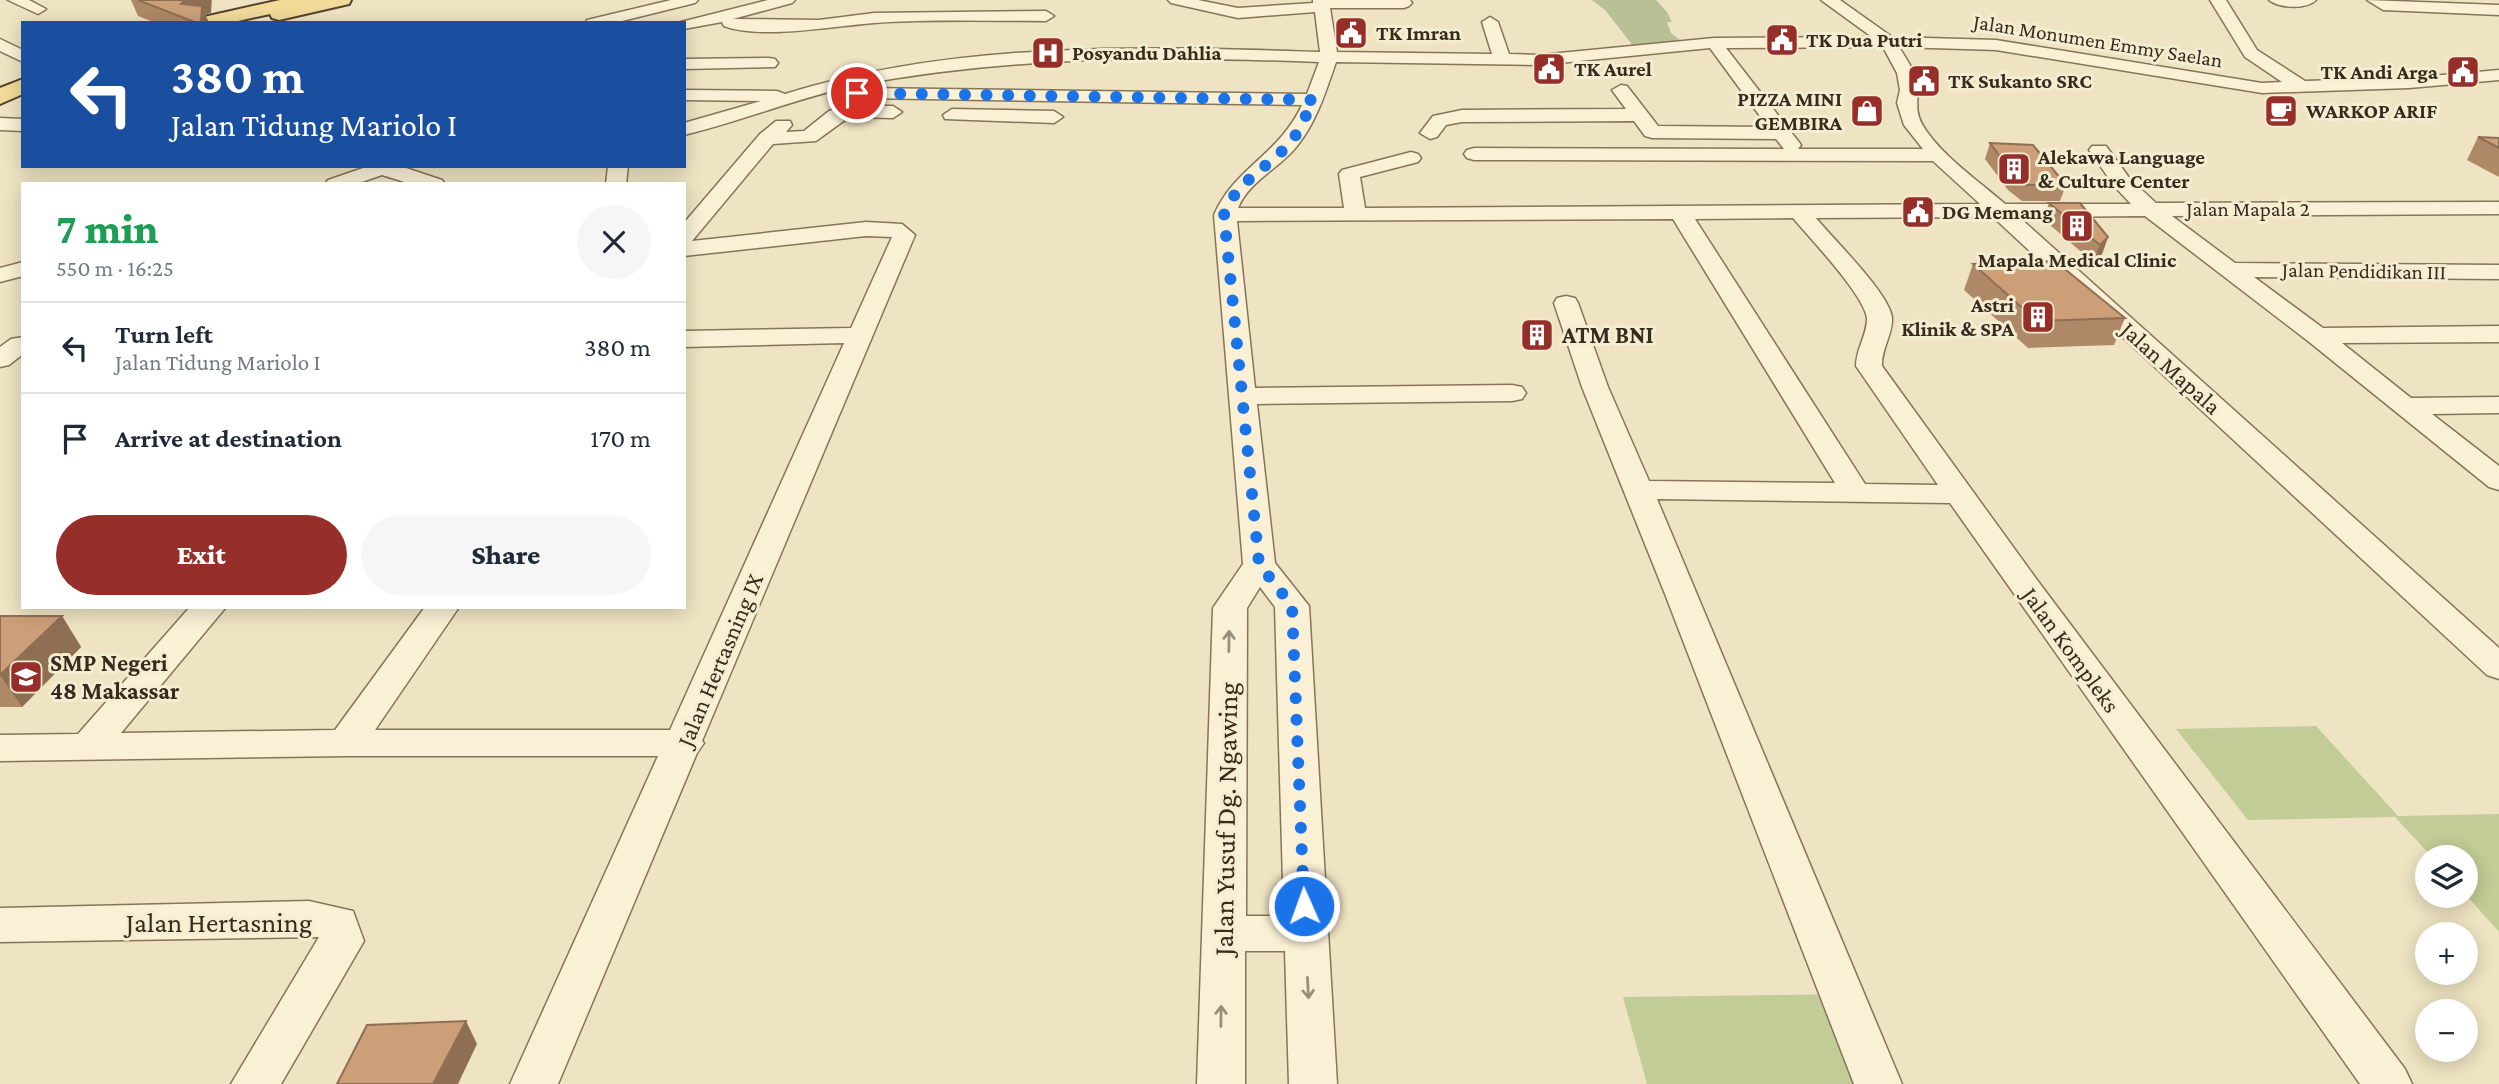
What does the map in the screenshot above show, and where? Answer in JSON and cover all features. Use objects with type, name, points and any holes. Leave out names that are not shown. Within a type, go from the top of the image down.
[{"type":"main road","points":[[211,21],[304,0]]},
{"type":"main road","points":[[249,21],[342,0]]},
{"type":"main road","points":[[0,79],[21,70]]},
{"type":"main road","points":[[0,97],[21,86]]},
{"type":"street","points":[[0,3],[15,0],[38,9]]},
{"type":"street","points":[[686,24],[727,18],[787,0]]},
{"type":"street","points":[[956,17],[967,0]]},
{"type":"street","points":[[1176,0],[1227,12],[1319,5],[1404,3]]},
{"type":"street","points":[[1280,0],[1319,5]]},
{"type":"street","points":[[1829,0],[1859,18],[1888,42]]},
{"type":"street","points":[[2218,0],[2252,53],[2303,88]]},
{"type":"street","points":[[2277,0],[2308,0]]},
{"type":"street","points":[[602,21],[688,1],[727,18],[738,26],[851,22],[878,12],[956,17],[1052,15]]},
{"type":"street","points":[[2379,2],[2499,10]]},
{"type":"street","points":[[1313,1084],[1292,606],[1259,564],[1224,215],[1229,201],[1244,184],[1291,142],[1314,100],[1329,57],[1319,5]]},
{"type":"street","points":[[759,26],[878,12],[1052,15]]},
{"type":"street","points":[[1490,22],[1502,61]]},
{"type":"street","points":[[1420,60],[1421,41]]},
{"type":"street","name":"Jalan Monumen Emmy Saelan","points":[[826,89],[947,66],[1067,49],[1502,61],[1573,58],[1714,43],[1888,42],[1996,45],[2227,84],[2303,88],[2499,75]]},
{"type":"street","name":"Jalan Mapala","points":[[1888,42],[1906,73],[1909,90],[1906,103],[1913,125],[1938,155],[2499,667]]},
{"type":"street","points":[[1714,43],[1780,133],[1802,156]]},
{"type":"street","points":[[0,44],[21,56]]},
{"type":"street","points":[[686,64],[769,63]]},
{"type":"street","points":[[2466,78],[2499,91]]},
{"type":"street","points":[[686,129],[746,115],[826,89],[1314,100]]},
{"type":"street","points":[[686,235],[767,138],[826,89]]},
{"type":"street","points":[[1621,90],[1667,156]]},
{"type":"street","points":[[686,94],[796,97]]},
{"type":"street","points":[[767,138],[809,137],[836,114],[847,111],[910,113]]},
{"type":"street","points":[[936,114],[1001,118],[1061,117]]},
{"type":"street","points":[[1430,133],[1440,120],[1462,116],[1639,115]]},
{"type":"street","points":[[0,124],[21,125]]},
{"type":"street","points":[[1652,132],[1780,133]]},
{"type":"street","name":"Jalan Pendidikan III","points":[[2099,150],[2122,183],[2150,210],[2317,337],[2499,481]]},
{"type":"street","points":[[1474,155],[1938,155]]},
{"type":"street","points":[[1355,212],[1349,174],[1411,158]]},
{"type":"street","points":[[341,182],[383,168]]},
{"type":"street","points":[[389,168],[429,182]]},
{"type":"street","name":"Jalan Mapala 2","points":[[1224,215],[1355,212],[2499,208]]},
{"type":"street","name":"Jalan Kompleks","points":[[1797,210],[1881,312],[1881,325],[1867,352],[1869,366],[2049,621],[2388,1084]]},
{"type":"street","points":[[1679,211],[1857,494]]},
{"type":"street","name":"Jalan Hertasning IX","points":[[534,1084],[685,743],[904,235],[894,229],[866,229],[686,249]]},
{"type":"street","points":[[0,275],[21,270]]},
{"type":"street","name":"Jalan Pendidikan III","points":[[2229,270],[2499,272]]},
{"type":"street","points":[[1566,303],[1595,387],[1698,632],[1878,1084]]},
{"type":"street","points":[[2317,337],[2499,334]]},
{"type":"street","points":[[686,339],[860,335]]},
{"type":"street","points":[[1243,396],[1512,393]]},
{"type":"street","points":[[2404,406],[2499,405]]},
{"type":"street","points":[[1638,491],[1961,494]]},
{"type":"street","name":"Jalan Yusuf Dg. Ngawing","points":[[1221,1084],[1230,608],[1259,564]]},
{"type":"street","points":[[89,747],[207,609]]},
{"type":"street","points":[[346,743],[441,609]]},
{"type":"street","points":[[0,748],[346,743],[685,743]]},
{"type":"street","name":"Jalan Hertasning","points":[[0,925],[309,918],[338,923],[342,941],[255,1084]]},
{"type":"street","points":[[1222,934],[1305,933]]},
{"type":"green space","points":[[1592,0],[1656,0],[1672,22],[1667,22],[1671,33],[1681,41],[1634,47],[1605,10]]},
{"type":"green space","points":[[2316,726],[2398,816],[2499,814],[2499,932],[2478,908],[2478,845],[2421,845],[2395,817],[2248,820],[2176,729]]},
{"type":"green space","points":[[1847,994],[1884,1084],[1647,1084],[1623,997]]},
{"type":"building","points":[[138,0],[185,0],[181,4],[202,6],[201,21],[192,21]]},
{"type":"building","points":[[2478,137],[2499,138],[2499,148]]},
{"type":"building","points":[[1990,143],[2033,145],[2066,185],[2027,185],[2013,174]]},
{"type":"building","points":[[2049,203],[2080,203],[2108,237],[2100,245]]},
{"type":"building","points":[[2055,261],[2125,318],[2037,321],[1973,264]]},
{"type":"building","points":[[0,616],[62,616],[0,675]]},
{"type":"building","points":[[466,1021],[433,1084],[337,1084],[367,1025]]},
{"type":"place","name":"TK Imran","points":[[1351,33]]},
{"type":"place","name":"TK Dua Putri","points":[[1782,40]]},
{"type":"place","name":"Posyandu Dahlia","points":[[1048,53]]},
{"type":"place","name":"TK Aurel","points":[[1549,69]]},
{"type":"place","name":"TK Andi Arga","points":[[2463,72]]},
{"type":"place","name":"TK Sukanto SRC","points":[[1924,81]]},
{"type":"place","name":"PIZZA MINI GEMBIRA","points":[[1867,111]]},
{"type":"place","name":"WARKOP ARIF","points":[[2281,111]]},
{"type":"place","name":"Alekawa Language & Culture Center","points":[[2014,169]]},
{"type":"place","name":"DG Memang","points":[[1918,212]]},
{"type":"place","name":"Mapala Medical Clinic","points":[[2077,226]]},
{"type":"place","name":"Astri Klinik & SPA","points":[[2038,317]]},
{"type":"place","name":"ATM BNI","points":[[1537,335]]},
{"type":"place","name":"SMP Negeri 48 Makassar","points":[[26,677]]},
{"type":"route","points":[[857,93],[1314,100],[1291,142],[1244,184],[1229,201],[1224,215],[1259,564],[1292,606],[1304,906]]}]
